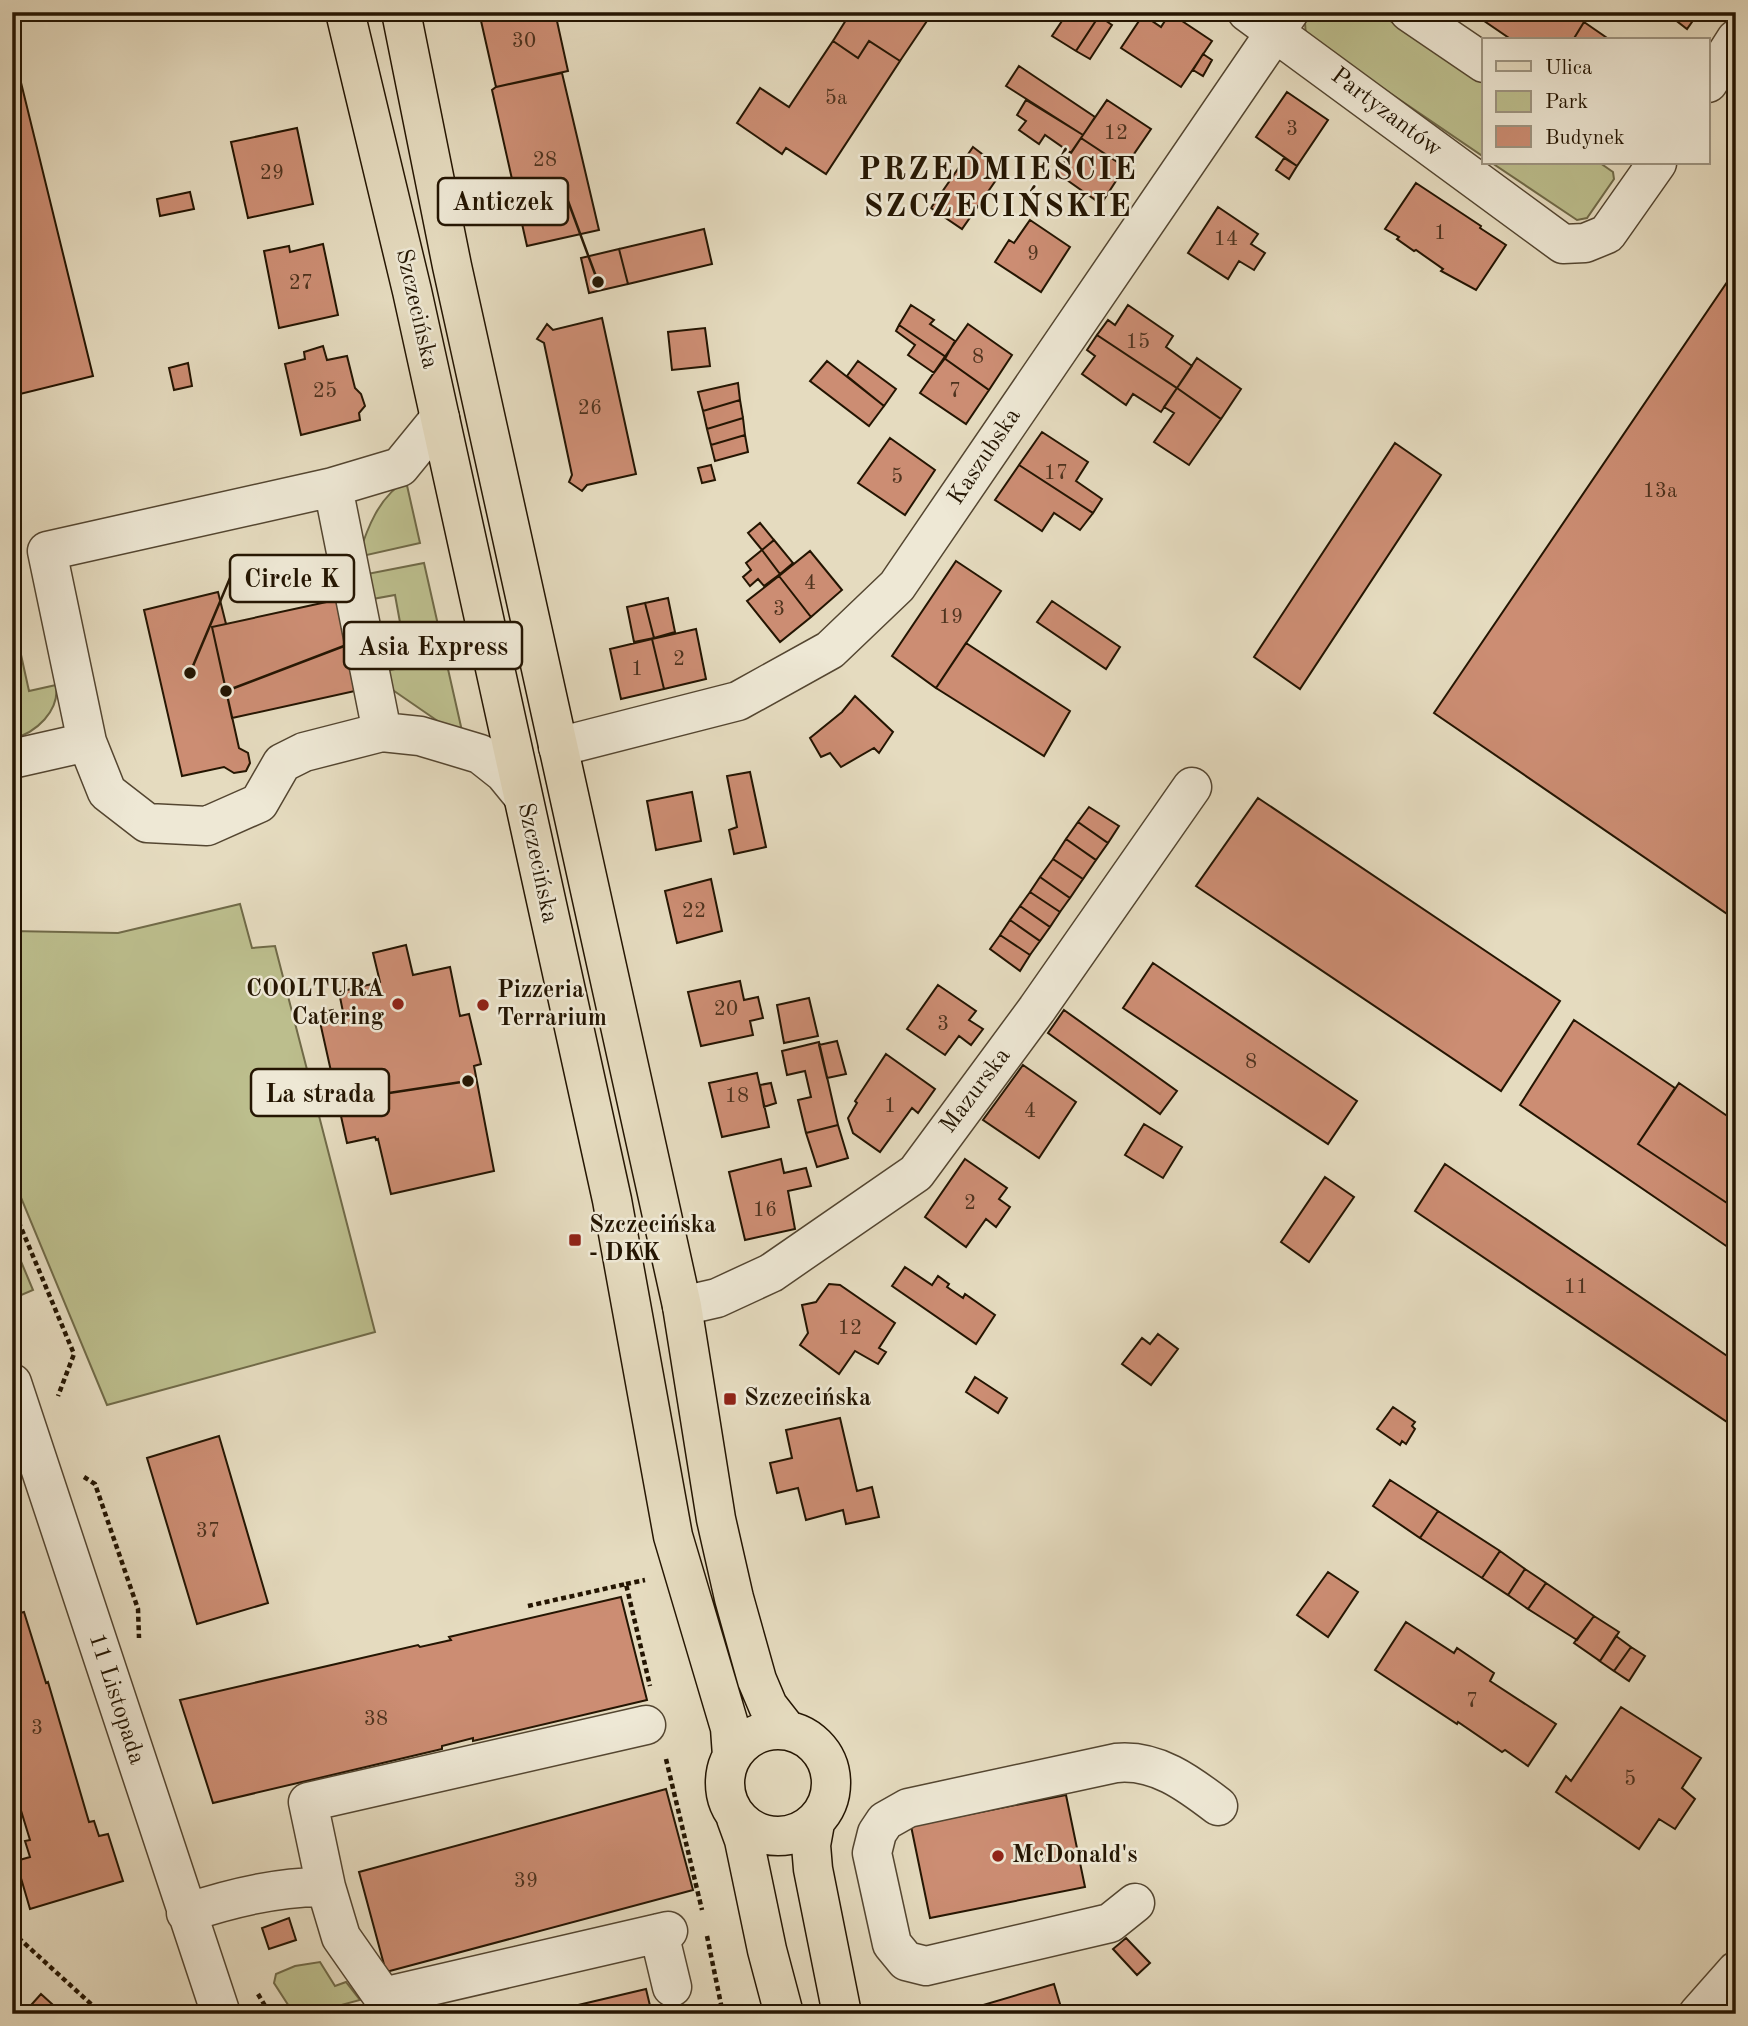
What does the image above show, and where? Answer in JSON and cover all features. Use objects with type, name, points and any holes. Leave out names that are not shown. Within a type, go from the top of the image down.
[{"type":"main road","name":"Szczecińska","points":[[345,12],[412,290],[612,1200],[673,1536],[730,1728],[732,1756]]},
{"type":"main road","name":"Szczecińska","points":[[401,12],[452,266],[682,1307],[716,1518],[734,1598],[757,1680],[768,1706],[786,1729]]},
{"type":"main road","points":[[815,1823],[799,1833],[782,1837],[764,1835],[747,1828],[736,1818],[724,1786],[726,1770],[742,1743],[755,1734],[770,1729],[786,1729],[809,1738],[825,1756],[831,1777],[828,1803],[815,1823],[811,1845],[813,1869],[842,2014]]},
{"type":"main road","points":[[736,1818],[785,2014]]},
{"type":"street","points":[[1409,12],[1482,62]]},
{"type":"street","name":"Kaszubska","points":[[558,747],[738,701],[830,650],[897,586],[1271,18]]},
{"type":"street","name":"Partyzantów","points":[[1271,18],[1563,244],[1585,243],[1607,234],[1646,167]]},
{"type":"street","points":[[1710,80],[1736,39]]},
{"type":"street","points":[[440,418],[400,467],[333,487],[47,551],[87,741],[107,792],[147,823],[207,826],[258,803],[282,763],[303,752],[382,732],[419,736],[480,754],[504,773],[522,794]]},
{"type":"street","points":[[333,487],[382,732]]},
{"type":"street","points":[[12,760],[87,741]]},
{"type":"street","name":"Mazurska","points":[[682,1307],[717,1298],[771,1273],[916,1173],[1037,1009],[1192,787]]},
{"type":"street","name":"11 Listopada","points":[[12,1383],[221,2014]]},
{"type":"street","points":[[651,1723],[308,1802],[326,1887],[341,1937],[383,1997],[664,1932],[672,1987]]},
{"type":"street","points":[[1135,1903],[1110,1923],[926,1966],[906,1961],[891,1944],[872,1853],[877,1833],[885,1821],[908,1808],[1116,1763],[1135,1761],[1156,1767],[1191,1786],[1219,1806]]},
{"type":"street","points":[[186,1913],[221,1901],[279,1890],[326,1887]]},
{"type":"street","points":[[1711,2009],[1736,1971]]},
{"type":"path","points":[[12,1206],[74,1354]]},
{"type":"path","points":[[528,1606],[633,1582]]},
{"type":"path","points":[[626,1584],[651,1723],[703,1915]]},
{"type":"path","points":[[706,1928],[723,2014]]},
{"type":"path","points":[[12,1932],[102,2014]]},
{"type":"green space","points":[[1312,12],[1377,12],[1482,83],[1482,156],[1306,36],[1305,23]]},
{"type":"green space","points":[[1493,164],[1601,164],[1613,172],[1614,179],[1587,218],[1577,220]]},
{"type":"green space","points":[[406,481],[420,543],[358,557],[381,504]]},
{"type":"green space","points":[[424,563],[462,731],[458,735],[384,684],[382,672],[408,666],[395,595],[367,600],[362,575]]},
{"type":"green space","points":[[12,614],[29,691],[56,685],[56,695],[50,712],[38,726],[12,739]]},
{"type":"green space","points":[[240,904],[252,948],[275,946],[375,1332],[107,1405],[12,1176],[12,931],[118,933]]},
{"type":"green space","points":[[12,1240],[33,1290],[12,1299]]},
{"type":"green space","points":[[320,1962],[335,1986],[346,1982],[360,2000],[308,2014],[294,2014],[274,1983],[276,1974],[295,1966]]},
{"type":"building","points":[[479,12],[555,12],[568,71],[496,87]]},
{"type":"building","points":[[851,12],[933,12],[900,61],[869,41],[858,58],[833,41]]},
{"type":"building","points":[[1068,12],[1093,12],[1099,16],[1076,51],[1052,36]]},
{"type":"building","points":[[1471,12],[1569,12],[1584,22],[1574,38],[1509,38]]},
{"type":"building","points":[[1665,12],[1699,12],[1687,29]]},
{"type":"building","points":[[1170,13],[1212,41],[1181,87],[1121,48],[1143,15],[1161,27]]},
{"type":"building","points":[[1099,16],[1112,25],[1090,59],[1076,51]]},
{"type":"building","points":[[1584,22],[1607,38],[1574,38]]},
{"type":"building","points":[[833,41],[858,58],[869,41],[900,61],[826,174],[786,148],[782,154],[737,123],[760,88],[789,107]]},
{"type":"building","points":[[12,46],[93,376],[12,396]]},
{"type":"building","points":[[1203,54],[1212,60],[1203,76],[1193,70]]},
{"type":"building","points":[[1019,66],[1095,117],[1083,135],[1006,86]]},
{"type":"building","points":[[562,73],[599,230],[527,246],[492,90]]},
{"type":"building","points":[[1287,92],[1328,120],[1297,166],[1256,137]]},
{"type":"building","points":[[1026,100],[1083,135],[1071,153],[1045,135],[1039,144],[1019,130],[1026,121],[1017,115]]},
{"type":"building","points":[[1107,100],[1151,129],[1125,167],[1081,138]]},
{"type":"building","points":[[297,128],[313,204],[248,218],[231,142]]},
{"type":"building","points":[[1081,138],[1125,167],[1101,204],[1057,173]]},
{"type":"building","points":[[973,147],[1003,170],[962,229],[931,208]]},
{"type":"building","points":[[1284,158],[1297,166],[1289,179],[1276,170]]},
{"type":"building","points":[[1416,183],[1506,245],[1476,290],[1441,271],[1443,269],[1385,229]]},
{"type":"building","points":[[190,192],[194,209],[160,216],[157,199]]},
{"type":"building","points":[[1218,207],[1258,234],[1251,244],[1265,253],[1254,270],[1239,261],[1228,279],[1188,253]]},
{"type":"building","points":[[1030,220],[1070,247],[1041,292],[995,262],[1009,240],[1014,243]]},
{"type":"building","points":[[704,229],[712,264],[628,284],[619,249]]},
{"type":"building","points":[[323,244],[338,315],[279,328],[264,251],[289,246],[290,252]]},
{"type":"building","points":[[619,249],[628,284],[589,293],[581,258]]},
{"type":"building","points":[[1736,269],[1736,920],[1434,713]]},
{"type":"building","points":[[911,305],[934,320],[930,324],[955,341],[946,357],[899,325]]},
{"type":"building","points":[[1128,305],[1173,336],[1166,347],[1192,366],[1177,388],[1097,335],[1108,320],[1115,325]]},
{"type":"building","points":[[602,318],[636,474],[587,485],[582,491],[569,482],[572,475],[544,343],[537,339],[547,324],[553,330]]},
{"type":"building","points":[[968,324],[1012,355],[989,390],[944,358]]},
{"type":"building","points":[[899,325],[946,357],[934,373],[908,355],[915,345],[896,331]]},
{"type":"building","points":[[705,328],[710,366],[672,370],[668,332]]},
{"type":"building","points":[[1097,335],[1177,388],[1161,412],[1133,394],[1126,405],[1082,374],[1095,356],[1087,350]]},
{"type":"building","points":[[323,346],[327,360],[347,356],[355,388],[361,394],[365,406],[359,413],[360,420],[301,435],[285,364],[305,359],[304,352]]},
{"type":"building","points":[[944,358],[989,390],[966,424],[920,393]]},
{"type":"building","points":[[1197,358],[1241,389],[1221,419],[1177,388]]},
{"type":"building","points":[[827,361],[884,406],[869,426],[810,381]]},
{"type":"building","points":[[858,361],[896,389],[884,406],[847,376]]},
{"type":"building","points":[[188,363],[192,386],[174,390],[169,368]]},
{"type":"building","points":[[738,383],[740,400],[703,411],[698,392]]},
{"type":"building","points":[[1177,388],[1221,419],[1189,465],[1154,442],[1174,413],[1164,407]]},
{"type":"building","points":[[740,400],[743,418],[707,429],[703,411]]},
{"type":"building","points":[[743,418],[745,435],[711,445],[707,429]]},
{"type":"building","points":[[1042,432],[1088,462],[1076,481],[1102,499],[1093,513],[1019,465]]},
{"type":"building","points":[[745,435],[748,452],[715,461],[711,445]]},
{"type":"building","points":[[890,438],[935,470],[905,515],[858,483]]},
{"type":"building","points":[[1395,443],[1441,475],[1300,689],[1254,657]]},
{"type":"building","points":[[711,465],[715,480],[702,483],[698,468]]},
{"type":"building","points":[[1019,465],[1093,513],[1080,530],[1054,513],[1042,531],[995,500]]},
{"type":"building","points":[[760,523],[774,540],[762,550],[748,533]]},
{"type":"building","points":[[774,540],[793,563],[780,574],[762,550]]},
{"type":"building","points":[[762,550],[780,574],[764,586],[758,579],[750,586],[743,577],[751,570],[746,563]]},
{"type":"building","points":[[810,551],[842,590],[811,617],[779,576]]},
{"type":"building","points":[[956,561],[1001,591],[936,688],[892,656]]},
{"type":"building","points":[[779,576],[811,617],[780,642],[747,601]]},
{"type":"building","points":[[218,592],[226,624],[212,627],[239,748],[248,753],[250,763],[246,771],[234,773],[224,767],[182,776],[144,610]]},
{"type":"building","points":[[345,598],[364,689],[232,718],[212,627]]},
{"type":"building","points":[[668,598],[675,632],[654,638],[645,603]]},
{"type":"building","points":[[1052,601],[1120,647],[1106,669],[1037,622]]},
{"type":"building","points":[[645,603],[654,638],[634,642],[627,607]]},
{"type":"building","points":[[696,629],[706,679],[664,689],[652,639]]},
{"type":"building","points":[[652,639],[664,689],[621,699],[610,649]]},
{"type":"building","points":[[966,643],[1070,711],[1044,756],[936,688]]},
{"type":"building","points":[[855,696],[893,732],[879,753],[874,748],[841,767],[830,753],[821,757],[810,738],[842,712]]},
{"type":"building","points":[[750,772],[766,847],[734,854],[729,830],[737,827],[727,776]]},
{"type":"building","points":[[692,792],[701,841],[656,850],[647,801]]},
{"type":"building","points":[[1258,798],[1560,1001],[1501,1091],[1196,886]]},
{"type":"building","points":[[1089,807],[1119,826],[1108,843],[1078,822]]},
{"type":"building","points":[[1078,822],[1108,843],[1096,860],[1066,839]]},
{"type":"building","points":[[1066,839],[1096,860],[1083,879],[1053,859]]},
{"type":"building","points":[[1053,859],[1083,879],[1070,898],[1040,877]]},
{"type":"building","points":[[1040,877],[1070,898],[1060,912],[1030,892]]},
{"type":"building","points":[[711,879],[722,931],[677,943],[665,891]]},
{"type":"building","points":[[1030,892],[1060,912],[1050,927],[1020,906]]},
{"type":"building","points":[[1020,906],[1050,927],[1040,941],[1010,920]]},
{"type":"building","points":[[1010,920],[1040,941],[1030,955],[1000,935]]},
{"type":"building","points":[[1000,935],[1030,955],[1020,971],[990,949]]},
{"type":"building","points":[[406,945],[413,975],[450,967],[460,1016],[469,1014],[481,1064],[474,1066],[494,1171],[391,1194],[378,1139],[375,1137],[347,1143],[318,1013],[333,1010],[336,1024],[345,1022],[339,992],[380,982],[373,953]]},
{"type":"building","points":[[1153,963],[1357,1101],[1328,1144],[1123,1008]]},
{"type":"building","points":[[740,981],[744,1000],[758,997],[763,1018],[750,1021],[753,1035],[701,1046],[688,992]]},
{"type":"building","points":[[938,985],[976,1011],[969,1020],[983,1029],[971,1045],[959,1036],[945,1055],[907,1029]]},
{"type":"building","points":[[809,998],[818,1036],[784,1043],[777,1005]]},
{"type":"building","points":[[1064,1010],[1177,1091],[1160,1114],[1048,1033]]},
{"type":"building","points":[[1574,1020],[1675,1088],[1638,1144],[1736,1209],[1735,1252],[1520,1105]]},
{"type":"building","points":[[837,1041],[846,1074],[827,1078],[819,1045]]},
{"type":"building","points":[[819,1042],[838,1125],[806,1133],[798,1100],[811,1097],[805,1071],[787,1075],[782,1051]]},
{"type":"building","points":[[886,1054],[935,1089],[918,1113],[912,1108],[880,1152],[853,1133],[848,1118],[857,1103],[855,1101]]},
{"type":"building","points":[[1023,1065],[1076,1102],[1039,1158],[983,1120]]},
{"type":"building","points":[[757,1073],[769,1127],[722,1137],[709,1083]]},
{"type":"building","points":[[771,1083],[776,1103],[764,1107],[760,1085]]},
{"type":"building","points":[[1679,1083],[1736,1122],[1736,1209],[1638,1144]]},
{"type":"building","points":[[1144,1124],[1182,1147],[1163,1178],[1125,1155]]},
{"type":"building","points":[[838,1125],[848,1158],[817,1167],[806,1133]]},
{"type":"building","points":[[781,1159],[784,1173],[806,1168],[811,1186],[788,1191],[795,1229],[745,1240],[729,1172]]},
{"type":"building","points":[[965,1159],[1007,1188],[999,1199],[1010,1207],[996,1227],[986,1219],[966,1247],[925,1217]]},
{"type":"building","points":[[1445,1164],[1736,1362],[1736,1428],[1415,1211]]},
{"type":"building","points":[[1325,1177],[1354,1197],[1309,1262],[1281,1242]]},
{"type":"building","points":[[905,1267],[932,1285],[938,1276],[949,1284],[947,1287],[963,1298],[965,1294],[995,1315],[976,1344],[892,1286]]},
{"type":"building","points":[[829,1284],[840,1285],[895,1323],[879,1348],[886,1352],[878,1364],[855,1351],[839,1374],[800,1345],[808,1333],[802,1305],[816,1302]]},
{"type":"building","points":[[1158,1334],[1178,1349],[1151,1385],[1122,1364],[1142,1338],[1150,1344]]},
{"type":"building","points":[[975,1377],[1007,1398],[998,1413],[966,1392]]},
{"type":"building","points":[[1393,1407],[1415,1422],[1412,1426],[1415,1429],[1406,1444],[1402,1441],[1400,1445],[1377,1429]]},
{"type":"building","points":[[840,1418],[857,1491],[872,1487],[879,1517],[846,1524],[843,1510],[806,1520],[798,1488],[777,1493],[770,1463],[792,1458],[786,1430]]},
{"type":"building","points":[[219,1436],[268,1603],[197,1624],[147,1458]]},
{"type":"building","points":[[1390,1480],[1438,1511],[1420,1538],[1373,1506]]},
{"type":"building","points":[[1438,1511],[1500,1551],[1482,1578],[1420,1538]]},
{"type":"building","points":[[1500,1551],[1525,1569],[1508,1595],[1482,1578]]},
{"type":"building","points":[[1525,1569],[1546,1583],[1528,1609],[1508,1595]]},
{"type":"building","points":[[1328,1572],[1358,1592],[1328,1637],[1297,1615]]},
{"type":"building","points":[[1546,1583],[1594,1616],[1577,1640],[1528,1609]]},
{"type":"building","points":[[621,1597],[647,1700],[473,1741],[473,1738],[442,1746],[442,1749],[213,1803],[180,1700],[418,1645],[420,1647],[451,1640],[449,1637]]},
{"type":"building","points":[[24,1612],[46,1683],[48,1682],[89,1822],[94,1821],[99,1836],[108,1834],[123,1881],[30,1909],[16,1861],[30,1857],[25,1841],[30,1840],[12,1781],[12,1615]]},
{"type":"building","points":[[1594,1616],[1619,1632],[1600,1661],[1574,1643]]},
{"type":"building","points":[[1406,1622],[1454,1653],[1457,1648],[1494,1673],[1490,1681],[1556,1724],[1528,1766],[1458,1722],[1457,1724],[1375,1670]]},
{"type":"building","points":[[1616,1636],[1631,1647],[1614,1671],[1598,1660],[1600,1661]]},
{"type":"building","points":[[1631,1647],[1645,1656],[1629,1681],[1614,1671]]},
{"type":"building","points":[[1621,1707],[1701,1758],[1682,1788],[1695,1799],[1675,1829],[1659,1819],[1639,1849],[1556,1792],[1566,1776],[1571,1781]]},
{"type":"building","points":[[666,1789],[693,1890],[386,1972],[359,1872]]},
{"type":"building","name":"McDonald's","points":[[1066,1795],[1085,1887],[930,1918],[911,1826]]},
{"type":"building","points":[[289,1918],[296,1940],[269,1949],[262,1928]]},
{"type":"building","points":[[1126,1938],[1150,1963],[1137,1975],[1113,1949]]},
{"type":"building","points":[[1054,1984],[1063,2014],[964,2014],[963,2011]]},
{"type":"building","points":[[646,1989],[652,2014],[540,2014]]},
{"type":"building","points":[[41,1994],[63,2014],[23,2014]]},
{"type":"place","name":"Anticzek","points":[[598,282]]},
{"type":"place","name":"Circle K","points":[[190,673]]},
{"type":"place","name":"Asia Express","points":[[226,691]]},
{"type":"place","name":"COOLTURA Catering","points":[[398,1004]]},
{"type":"place","name":"Pizzeria Terrarium","points":[[483,1005]]},
{"type":"place","name":"La strada","points":[[468,1081]]},
{"type":"place","name":"Szczecińska - DKK","points":[[575,1240]]},
{"type":"place","name":"Szczecińska","points":[[730,1399]]},
{"type":"place","name":"McDonald's","points":[[998,1856]]},
{"type":"district","name":"PRZEDMIEŚCIE SZCZECIŃSKIE","points":[[998,190]]}]
